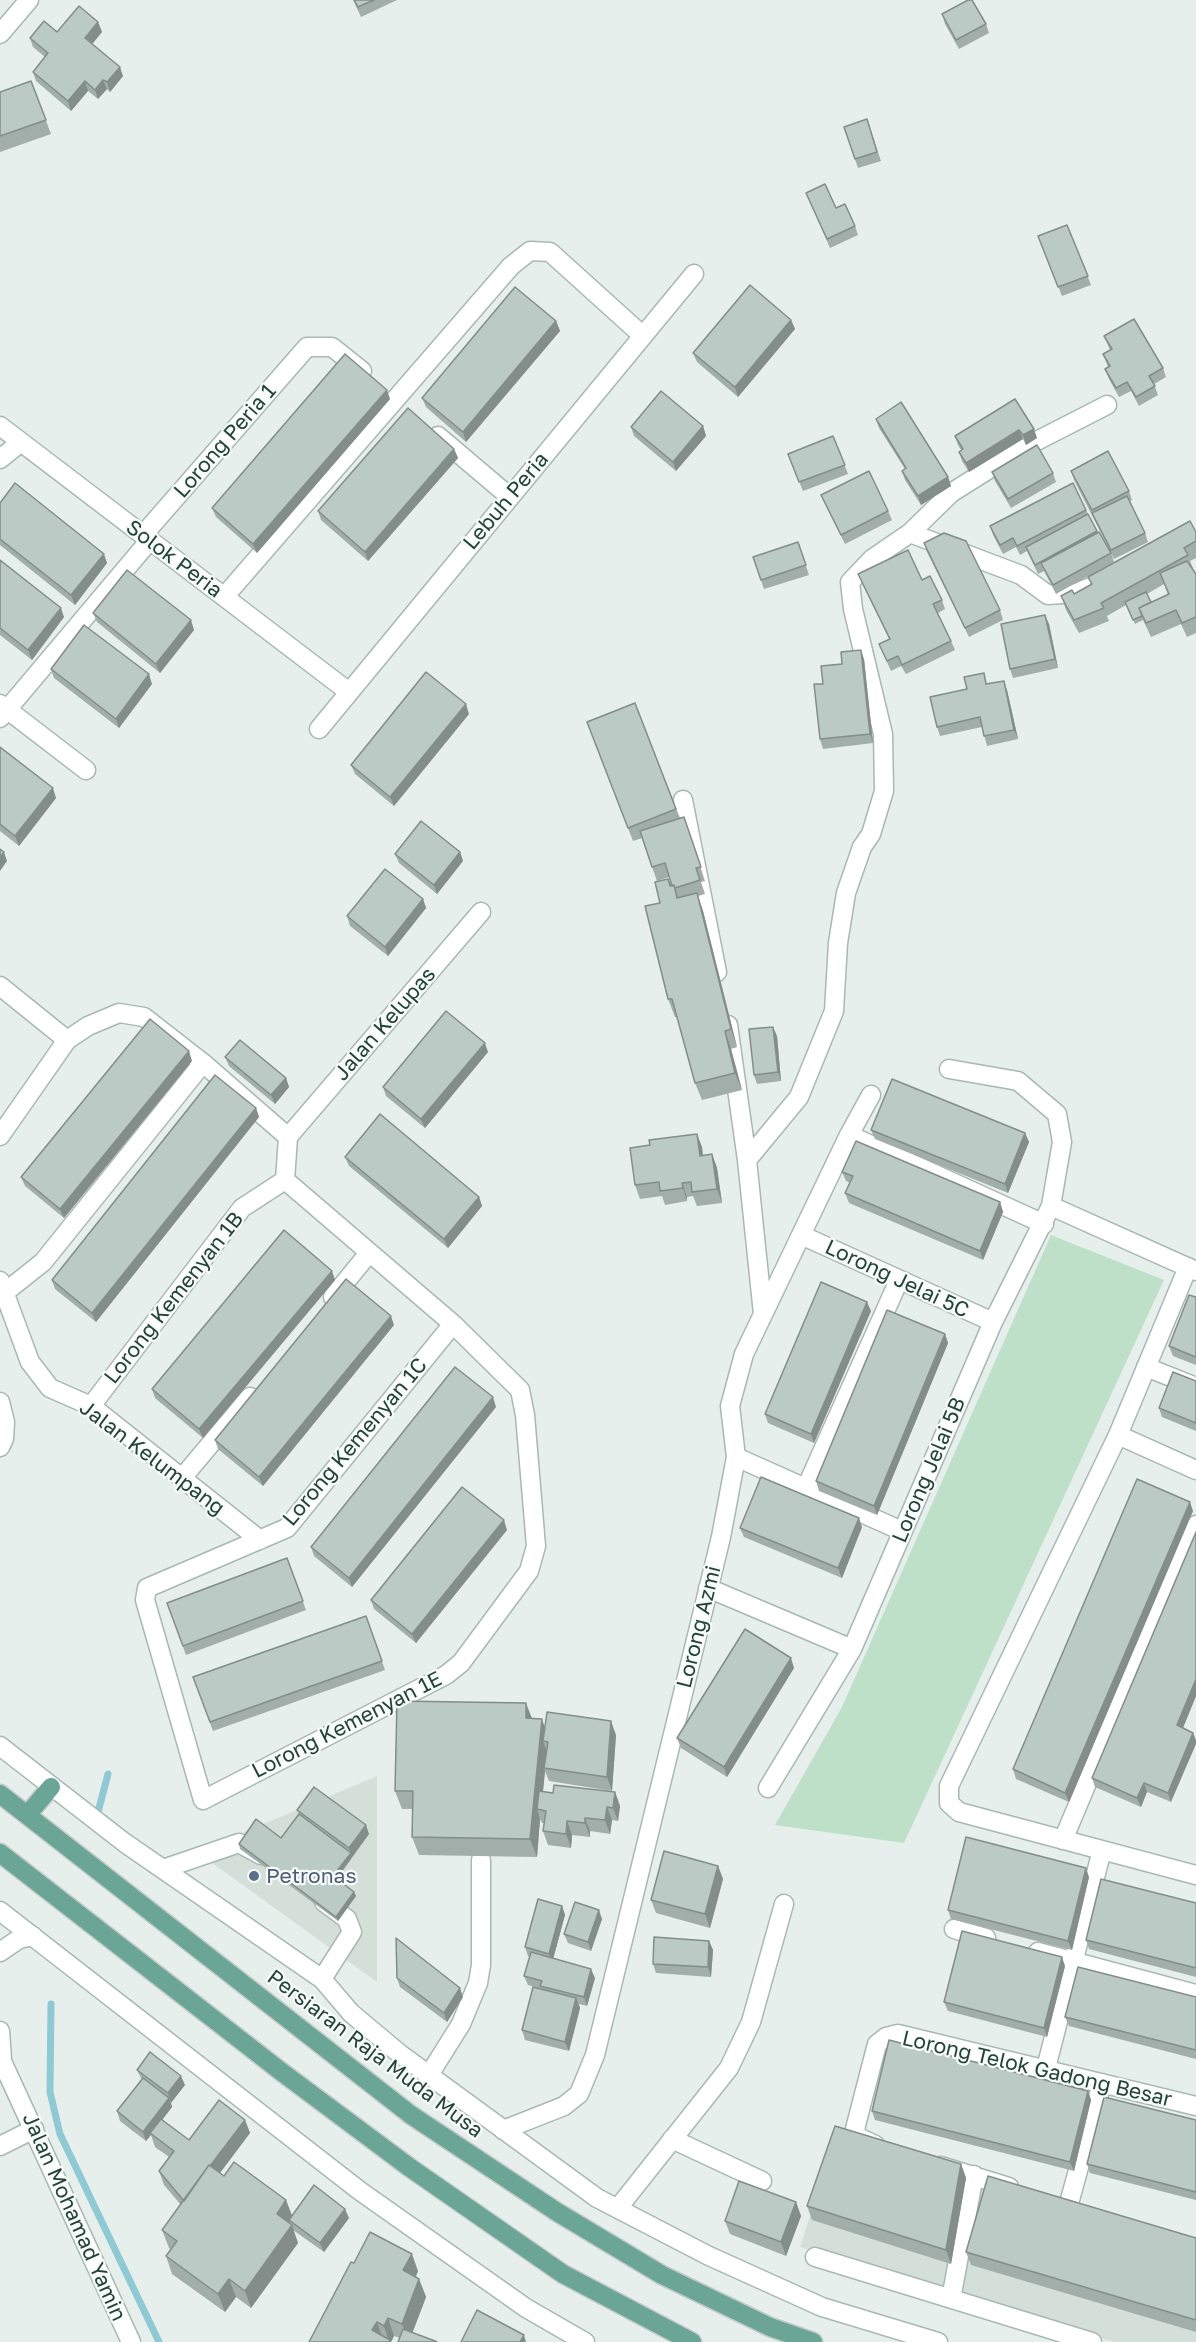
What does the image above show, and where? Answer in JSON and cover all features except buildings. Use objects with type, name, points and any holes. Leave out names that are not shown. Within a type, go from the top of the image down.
[{"type":"main road","points":[[28,1814],[51,1787]]},
{"type":"main road","name":"Persiaran Raja Muda Musa","points":[[0,1794],[411,2115],[557,2212],[662,2275],[771,2327],[813,2342]]},
{"type":"main road","points":[[0,1853],[283,2073],[410,2167],[563,2274],[692,2342]]},
{"type":"street","points":[[0,34],[29,0]]},
{"type":"street","points":[[224,597],[511,266],[530,251],[550,252],[643,336]]},
{"type":"street","name":"Lebuh Peria","points":[[319,729],[694,274]]},
{"type":"street","name":"Lorong Peria 1","points":[[2,711],[307,347],[332,347],[395,399]]},
{"type":"street","points":[[395,399],[510,497]]},
{"type":"street","points":[[747,1160],[799,1097],[834,1011],[838,943],[846,893],[862,847],[871,834],[884,791],[883,734],[853,609],[850,582],[872,559],[910,533],[951,493],[1021,449],[1107,405]]},
{"type":"street","name":"Solok Peria","points":[[0,426],[349,692]]},
{"type":"street","points":[[0,459],[21,442]]},
{"type":"street","points":[[910,533],[1021,575],[1048,595],[1077,593],[1102,581]]},
{"type":"street","points":[[2,711],[86,770]]},
{"type":"street","points":[[683,800],[720,985]]},
{"type":"street","name":"Jalan Kelupas","points":[[288,1137],[482,912]]},
{"type":"street","points":[[0,986],[67,1040]]},
{"type":"street","points":[[724,1008],[734,1054],[763,1314]]},
{"type":"street","points":[[0,1136],[67,1040],[88,1026],[119,1013],[144,1017],[203,1063],[288,1137],[285,1180]]},
{"type":"street","points":[[2,1287],[43,1262],[203,1063]]},
{"type":"street","name":"Lorong Jelai 5B","points":[[768,1788],[852,1649],[993,1322],[1051,1206],[1062,1142],[1057,1114],[1018,1081],[949,1069]]},
{"type":"street","name":"Lorong Azmi","points":[[503,2130],[564,2106],[579,2094],[595,2055],[721,1537],[736,1457],[730,1406],[744,1354],[849,1135],[871,1095]]},
{"type":"street","points":[[849,1135],[1044,1224]]},
{"type":"street","name":"Lorong Kemenyan 1E","points":[[147,1588],[145,1600],[203,1800],[446,1675],[461,1663],[529,1570],[536,1546],[525,1415],[520,1390],[453,1324],[285,1180]]},
{"type":"street","name":"Lorong Kemenyan 1B","points":[[91,1406],[242,1208],[285,1180]]},
{"type":"street","points":[[1051,1206],[1192,1269],[1146,1367],[1118,1435],[949,1786],[949,1803],[959,1812],[1196,1875]]},
{"type":"street","name":"Lorong Jelai 5C","points":[[801,1235],[993,1322]]},
{"type":"street","points":[[318,1315],[369,1253]]},
{"type":"street","points":[[806,1488],[899,1280]]},
{"type":"street","name":"Jalan Kelumpang","points":[[2,1287],[30,1362],[50,1388],[91,1406],[260,1540]]},
{"type":"street","name":"Lorong Kemenyan 1C","points":[[147,1588],[287,1528],[453,1324]]},
{"type":"street","points":[[1146,1367],[1196,1387]]},
{"type":"street","points":[[182,1478],[260,1385]]},
{"type":"street","points":[[0,1402],[4,1422],[4,1439],[0,1447]]},
{"type":"street","points":[[1118,1435],[1196,1470]]},
{"type":"street","points":[[736,1457],[902,1531]]},
{"type":"street","points":[[1063,1840],[1196,1525]]},
{"type":"street","points":[[708,1588],[852,1649]]},
{"type":"street","points":[[0,1746],[51,1787],[163,1869],[322,1979],[351,2013],[429,2076],[597,2198],[709,2256],[822,2307],[938,2342]]},
{"type":"street","points":[[163,1869],[239,1843],[247,1845],[274,1866]]},
{"type":"street","points":[[1046,2068],[1102,1850]]},
{"type":"street","points":[[429,2076],[461,2024],[478,1983],[481,1965],[481,1860]]},
{"type":"street","points":[[311,1892],[347,1919],[352,1932],[322,1979]]},
{"type":"street","points":[[618,2208],[729,2068],[751,2022],[784,1904]]},
{"type":"street","points":[[0,1911],[360,2191],[526,2308],[585,2342]]},
{"type":"street","points":[[954,1929],[1196,1994]]},
{"type":"street","points":[[0,1952],[19,1939],[33,1936]]},
{"type":"street","name":"Jalan Mohamad Yamin","points":[[0,2031],[1,2058],[131,2342]]},
{"type":"street","name":"Lorong Telok Gadong Besar","points":[[887,2149],[865,2142],[858,2137],[855,2129],[877,2044],[886,2037],[898,2034],[1196,2106]]},
{"type":"street","points":[[1068,2207],[1102,2083]]},
{"type":"street","points":[[0,2146],[34,2129]]},
{"type":"street","points":[[672,2139],[762,2181]]},
{"type":"street","points":[[920,2159],[1026,2193]]},
{"type":"street","points":[[951,2299],[974,2175]]},
{"type":"street","points":[[1047,2200],[1089,2214]]},
{"type":"street","points":[[815,2257],[1092,2342]]},
{"type":"shaded area","points":[[377,1776],[377,1982],[197,1852]]},
{"type":"shaded area","points":[[835,2138],[1196,2254],[1196,2342],[1114,2342],[800,2247]]},
{"type":"green space","points":[[1051,1235],[1164,1280],[904,1843],[775,1825],[842,1707]]},
{"type":"waterway","points":[[98,1812],[108,1774]]},
{"type":"waterway","points":[[51,2004],[50,2092],[60,2134],[159,2342]]},
{"type":"place","name":"Petronas","points":[[254,1876]]}]
